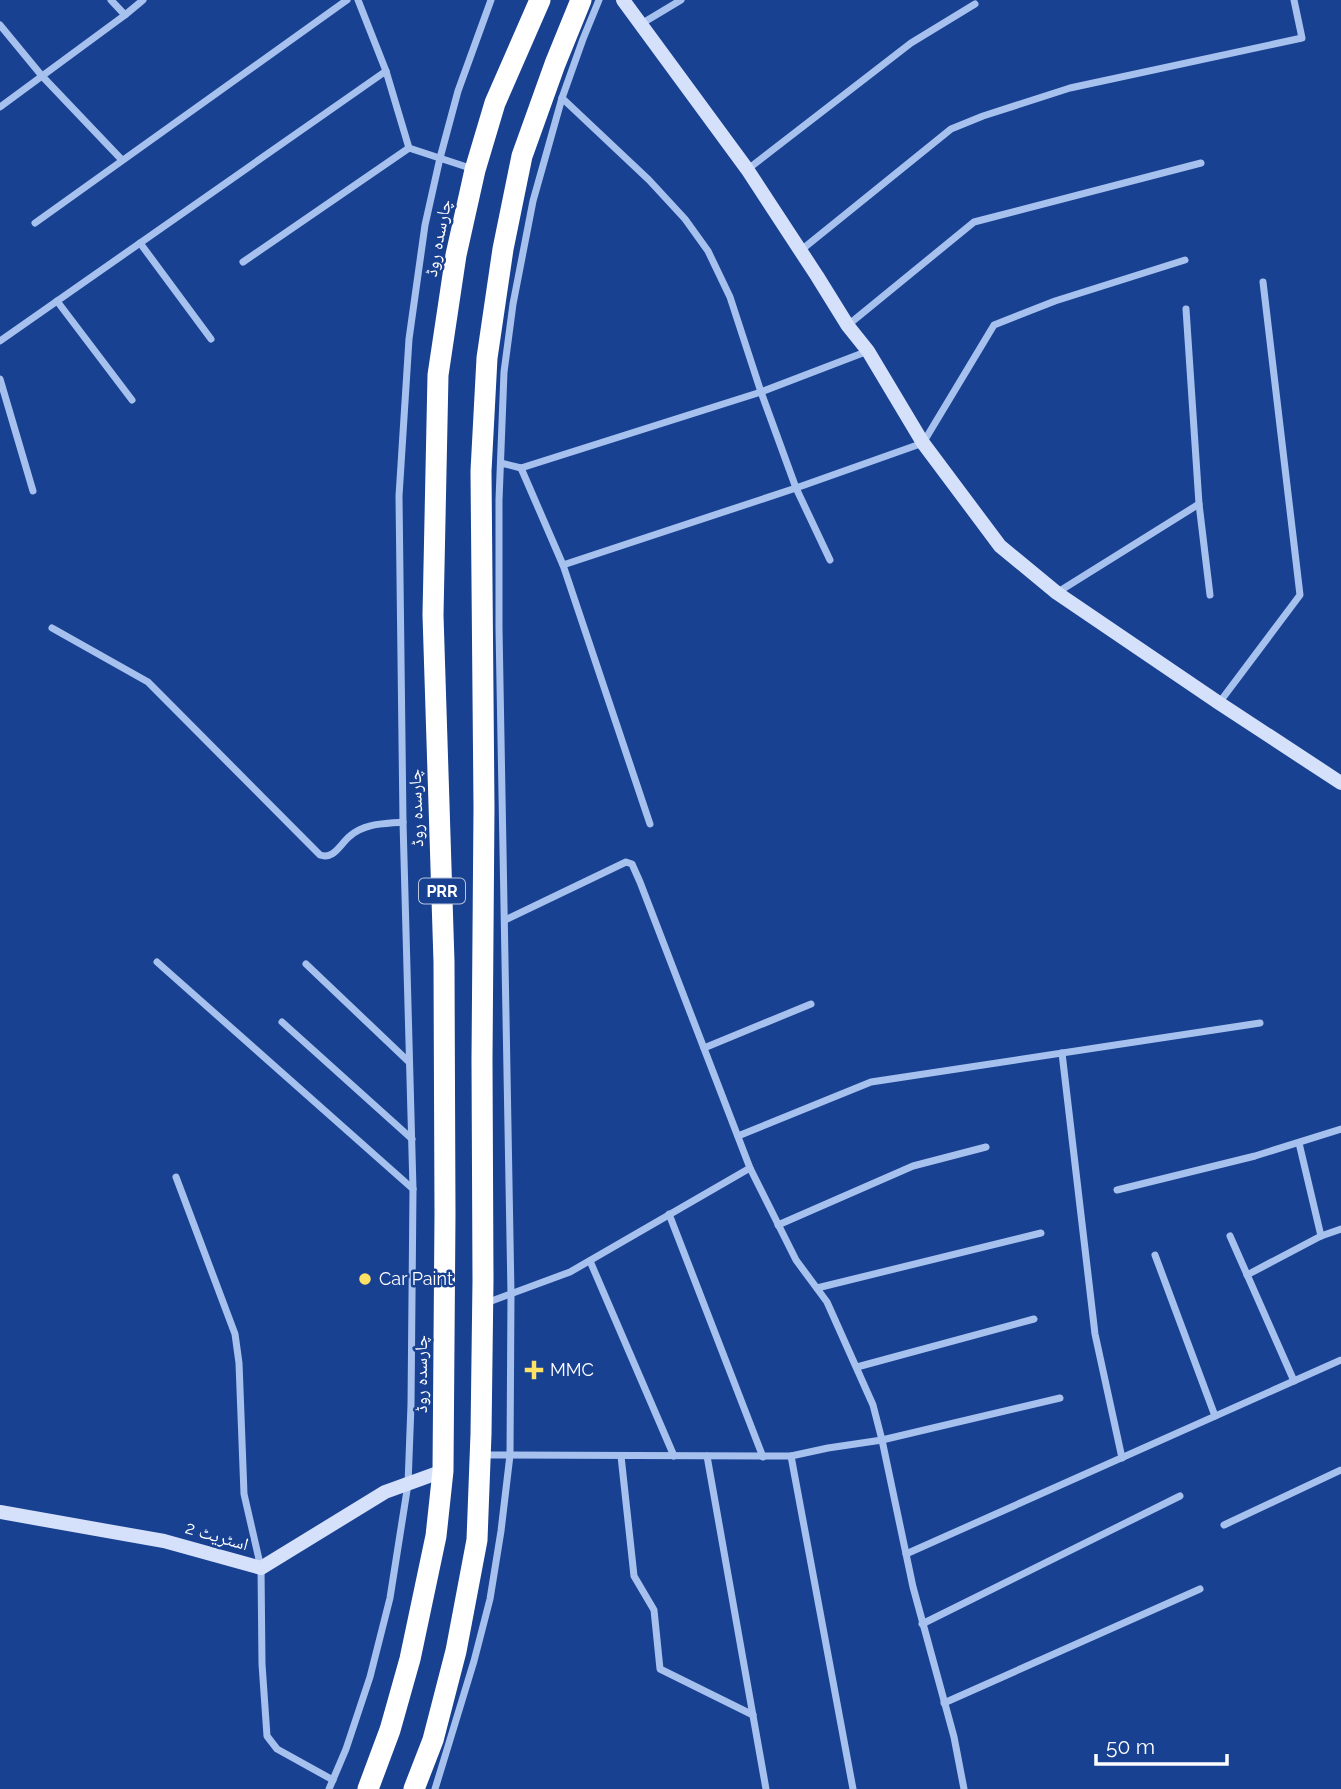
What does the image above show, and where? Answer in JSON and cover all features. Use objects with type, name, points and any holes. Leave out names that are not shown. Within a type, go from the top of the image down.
[{"type":"highway","name":"چارسدہ روڈ","points":[[369,1789],[390,1730],[410,1659],[436,1536],[443,1471],[444,949],[433,615],[438,375],[456,255],[475,170],[495,103],[540,0]]},
{"type":"highway","name":"PRR","points":[[414,1789],[433,1740],[458,1639],[477,1540],[482,1304],[484,767],[481,471],[487,358],[503,249],[522,156],[580,0]]},
{"type":"highway","points":[[444,1026],[482,1026]]},
{"type":"street","points":[[111,0],[125,15]]},
{"type":"street","points":[[0,107],[143,0]]},
{"type":"street","points":[[35,223],[347,0]]},
{"type":"street","points":[[358,0],[386,71],[409,148]]},
{"type":"street","points":[[329,1789],[346,1749],[390,1598],[408,1484],[413,1189],[403,822],[399,496],[404,393],[425,225],[458,91],[491,0]]},
{"type":"street","points":[[435,1789],[490,1599],[510,1455],[511,1294],[499,628],[504,372],[513,304],[533,201],[562,98],[599,0]]},
{"type":"street","points":[[623,0],[747,169],[848,326],[868,351],[923,443],[1000,546],[1057,593],[1341,783]]},
{"type":"street","points":[[641,24],[681,0]]},
{"type":"street","points":[[800,251],[951,129],[1070,88],[1302,38],[1294,0]]},
{"type":"street","points":[[747,169],[912,43],[975,4]]},
{"type":"street","points":[[0,25],[42,76],[122,160]]},
{"type":"street","points":[[0,341],[386,71]]},
{"type":"street","points":[[562,98],[649,180],[685,219],[708,251],[730,297],[796,488],[830,560]]},
{"type":"street","points":[[409,148],[475,170]]},
{"type":"street","points":[[243,262],[409,148]]},
{"type":"street","points":[[848,326],[974,222],[1201,163]]},
{"type":"street","points":[[140,243],[211,340]]},
{"type":"street","points":[[563,565],[923,443],[994,325],[1055,301],[1185,260]]},
{"type":"street","points":[[1219,703],[1300,595],[1263,282]]},
{"type":"street","points":[[57,301],[132,400]]},
{"type":"street","points":[[1186,309],[1199,504],[1210,595]]},
{"type":"street","points":[[501,463],[521,468],[761,392],[868,351]]},
{"type":"street","points":[[0,379],[33,491]]},
{"type":"street","points":[[521,468],[563,565],[650,824]]},
{"type":"street","points":[[1057,593],[1199,504]]},
{"type":"street","points":[[52,628],[148,682],[320,855],[332,855],[360,828],[403,822]]},
{"type":"street","points":[[505,920],[626,862],[632,864],[750,1168],[796,1260],[827,1302],[873,1405],[922,1624],[954,1737],[964,1789]]},
{"type":"street","points":[[157,962],[413,1189]]},
{"type":"street","points":[[306,964],[409,1062]]},
{"type":"street","points":[[704,1048],[811,1004]]},
{"type":"street","points":[[282,1022],[412,1139]]},
{"type":"street","points":[[738,1136],[871,1082],[1260,1023]]},
{"type":"street","points":[[1062,1053],[1095,1334],[1122,1458]]},
{"type":"street","points":[[1117,1190],[1255,1156],[1341,1129]]},
{"type":"street","points":[[1299,1143],[1321,1236]]},
{"type":"street","points":[[778,1225],[913,1166],[986,1147]]},
{"type":"street","points":[[482,1304],[570,1272],[750,1168]]},
{"type":"street","points":[[176,1177],[235,1334],[239,1363],[244,1494],[261,1568],[262,1664],[267,1736],[277,1749],[333,1780]]},
{"type":"street","points":[[669,1214],[764,1457]]},
{"type":"street","points":[[1247,1275],[1321,1236],[1341,1229]]},
{"type":"street","points":[[817,1288],[1041,1233]]},
{"type":"street","points":[[1230,1236],[1294,1381]]},
{"type":"street","points":[[1155,1255],[1214,1416]]},
{"type":"street","points":[[590,1261],[674,1456]]},
{"type":"street","points":[[857,1367],[1034,1319]]},
{"type":"street","points":[[906,1554],[1341,1360]]},
{"type":"street","points":[[480,1455],[791,1456],[882,1440],[1059,1398]]},
{"type":"street","points":[[621,1456],[634,1576],[654,1610],[660,1669],[753,1715]]},
{"type":"street","points":[[791,1456],[853,1789]]},
{"type":"street","points":[[707,1457],[766,1789]]},
{"type":"street","points":[[1224,1525],[1341,1469]]},
{"type":"street","name":"اسٹریٹ 2","points":[[0,1511],[164,1541],[261,1568],[385,1492],[443,1471]]},
{"type":"street","points":[[922,1624],[1180,1496]]},
{"type":"street","points":[[944,1703],[1200,1588]]},
{"type":"place","name":"Car Paint","points":[[365,1279]]},
{"type":"place","name":"MMC","points":[[534,1370]]}]
